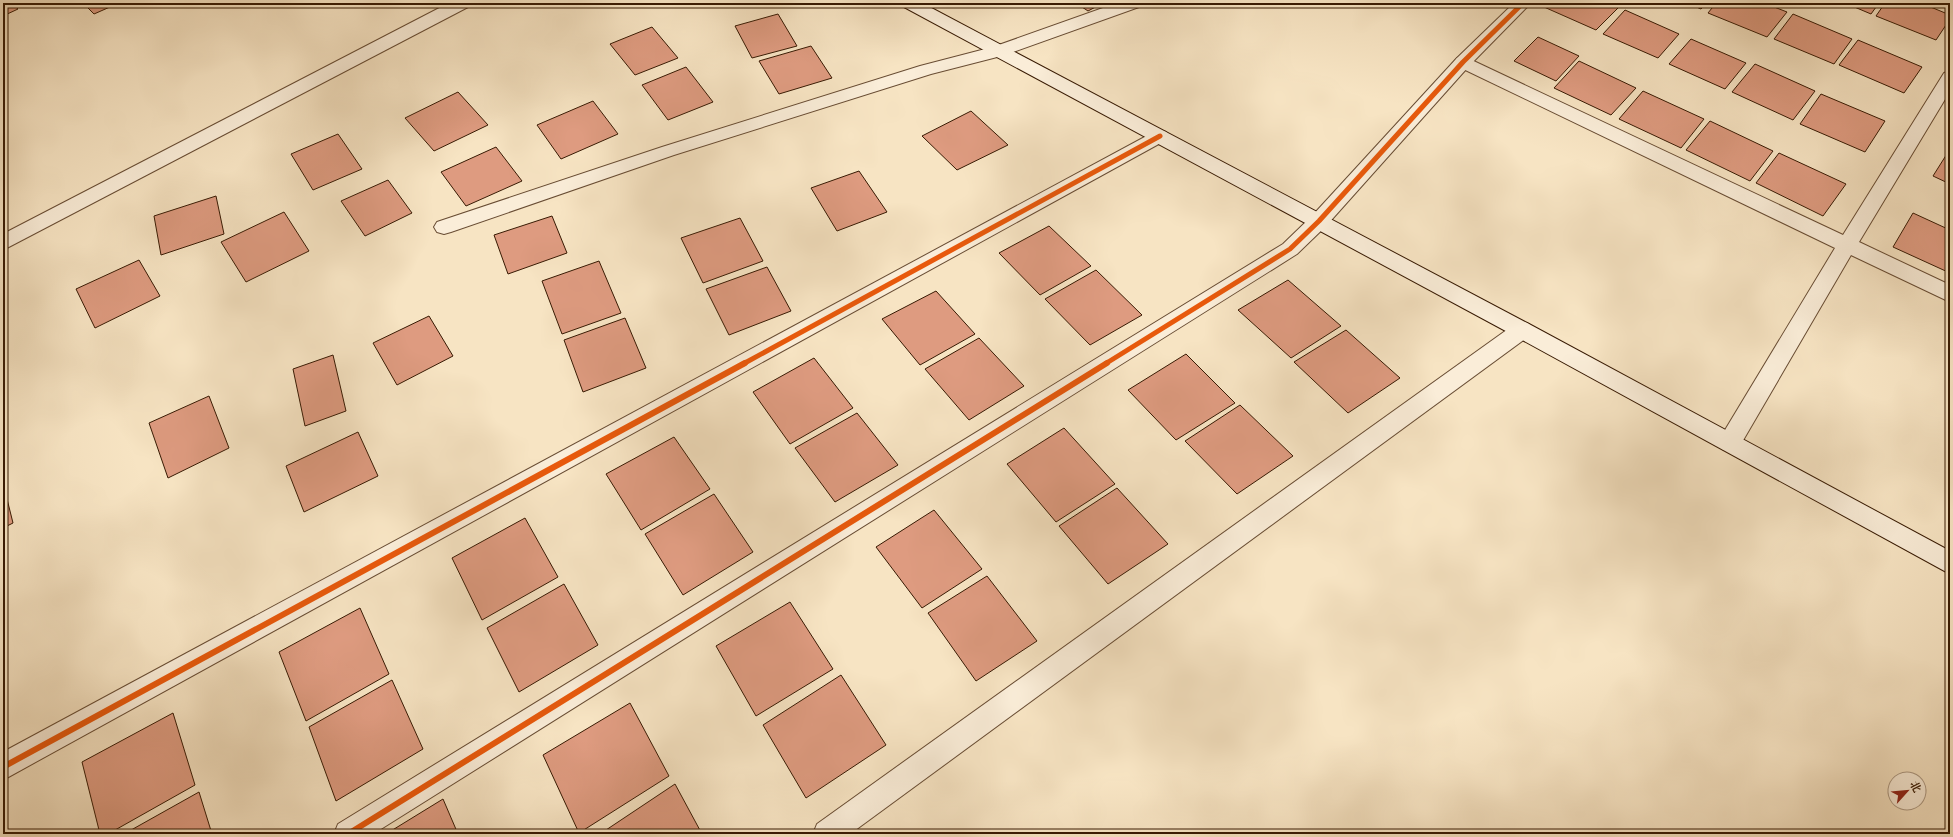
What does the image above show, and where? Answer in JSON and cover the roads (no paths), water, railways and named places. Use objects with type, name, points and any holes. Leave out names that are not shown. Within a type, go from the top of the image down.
[{"type":"street","points":[[3,243],[462,3]]},
{"type":"street","points":[[910,3],[1319,220],[1730,442],[1950,563]]},
{"type":"street","points":[[444,227],[683,146],[926,70],[999,51],[1134,3]]},
{"type":"street","points":[[348,834],[1290,249],[1319,220],[1463,62],[1523,3]]},
{"type":"street","points":[[1463,62],[1950,294]]},
{"type":"street","points":[[1730,442],[1847,245],[1950,77]]},
{"type":"street","points":[[3,767],[1160,136]]},
{"type":"street","points":[[827,834],[1522,330]]}]
